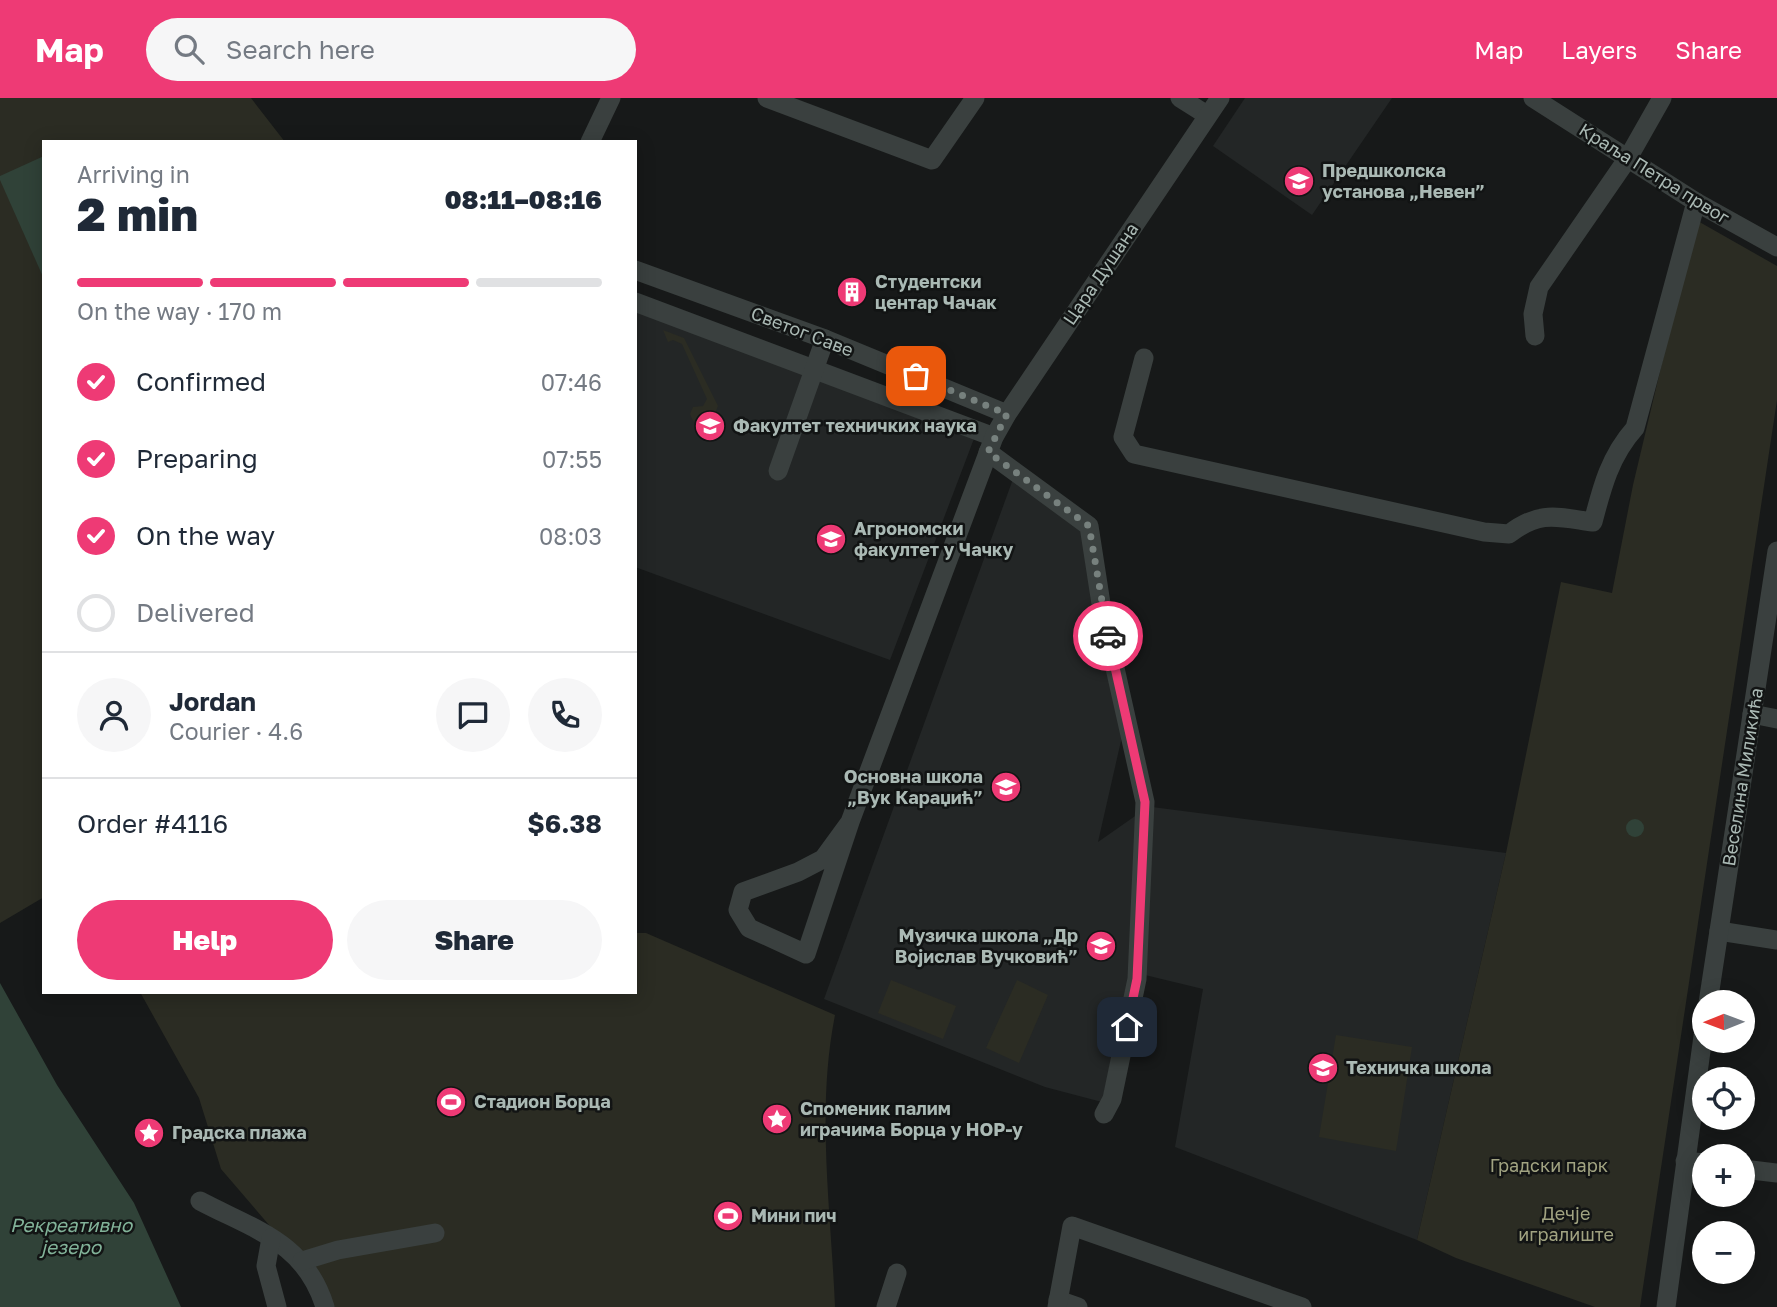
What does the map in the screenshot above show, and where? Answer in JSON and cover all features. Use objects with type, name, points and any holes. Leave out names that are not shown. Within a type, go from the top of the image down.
[{"type":"street","points":[[591,140],[611,98]]},
{"type":"street","points":[[767,98],[932,160],[975,98]]},
{"type":"street","points":[[1180,98],[1207,115]]},
{"type":"street","name":"Цара Душана","points":[[850,822],[823,859],[798,872],[743,891],[738,910],[748,928],[806,954],[850,822],[991,445],[1007,414],[1220,98]]},
{"type":"street","name":"Краља Петра првог","points":[[1533,98],[1696,202],[1777,247]]},
{"type":"street","points":[[1535,336],[1533,314],[1539,287],[1628,158],[1662,98]]},
{"type":"street","points":[[1144,358],[1123,437],[1134,454],[1484,532],[1509,534],[1525,522],[1546,515],[1593,522],[1605,474],[1620,444],[1635,428],[1696,202]]},
{"type":"street","name":"Светог Саве","points":[[637,271],[825,339],[1007,414]]},
{"type":"street","name":"Светог Саве","points":[[637,303],[815,367],[991,445]]},
{"type":"street","points":[[778,471],[825,339]]},
{"type":"street","points":[[991,445],[1089,526],[1102,610],[1145,802],[1137,979],[1112,1099],[1104,1114]]},
{"type":"street","name":"Веселина Миликића","points":[[1710,990],[1777,551]]},
{"type":"street","points":[[1752,714],[1777,719]]},
{"type":"street","points":[[1719,930],[1777,940]]},
{"type":"street","points":[[1696,1144],[1702,1054]]},
{"type":"street","points":[[1755,1170],[1777,1173]]},
{"type":"street","points":[[1667,1307],[1692,1178]]},
{"type":"street","points":[[200,1201],[288,1247],[317,1281],[324,1307]]},
{"type":"street","points":[[1078,1307],[1058,1303],[1072,1226],[1302,1307]]},
{"type":"street","points":[[302,1261],[338,1250],[435,1233]]},
{"type":"street","points":[[271,1238],[266,1266],[277,1307]]},
{"type":"street","points":[[886,1307],[897,1273]]},
{"type":"shaded area","name":"Предшколска установа „Невен”","points":[[1245,98],[1392,98],[1312,215],[1213,146]]},
{"type":"shaded area","points":[[637,309],[975,436],[890,660],[637,568]]},
{"type":"shaded area","name":"Основна школа „Вук Караџић”","points":[[1013,479],[1080,527],[1123,732],[1098,842],[1138,814],[1130,973],[1102,1102],[1045,1087],[824,999]]},
{"type":"shaded area","name":"Техничка школа","points":[[1152,807],[1506,853],[1417,1240],[1175,1147],[1203,989],[1145,975]]},
{"type":"green space","points":[[0,98],[251,98],[283,140],[42,140],[42,898],[0,923]]},
{"type":"green space","name":"Градски парк","points":[[1696,220],[1777,266],[1777,400],[1640,1307],[1595,1307],[1456,1258],[1417,1240],[1506,853],[1561,582],[1612,593],[1633,485]]},
{"type":"green space","points":[[663,330],[684,338],[718,406],[715,413],[693,421],[690,414],[693,407],[703,406],[707,399],[682,344],[673,340],[668,342]]},
{"type":"green space","points":[[637,933],[646,933],[835,1015],[826,1087],[826,1161],[835,1307],[325,1307],[317,1281],[221,1169],[199,1098],[141,994],[637,994]]},
{"type":"green space","points":[[891,980],[956,1006],[943,1039],[878,1013]]},
{"type":"green space","points":[[1017,980],[1048,995],[1019,1063],[986,1048]]},
{"type":"green space","points":[[1336,1035],[1412,1047],[1396,1151],[1319,1137]]},
{"type":"water","points":[[42,157],[42,274],[0,180],[0,176]]},
{"type":"water","points":[[1631,819],[1639,819],[1644,828],[1642,835],[1631,837],[1626,832],[1626,824]]},
{"type":"water","name":"Рекреативно језеро","points":[[0,983],[57,1085],[134,1203],[181,1307],[0,1307]]},
{"type":"way so far","points":[[916,376],[1007,414],[988,452],[1089,526],[1108,636]]},
{"type":"place","name":"Предшколска установа „Невен”","points":[[1299,181]]},
{"type":"place","name":"Студентски центар Чачак","points":[[852,292]]},
{"type":"place","name":"Факултет техничких наука","points":[[710,426]]},
{"type":"place","name":"Агрономски факултет у Чачку","points":[[831,539]]},
{"type":"place","name":"Основна школа „Вук Караџић”","points":[[1006,787]]},
{"type":"place","name":"Музичка школа „Др Војислав Вучковић”","points":[[1101,946]]},
{"type":"place","name":"Техничка школа","points":[[1323,1068]]},
{"type":"place","name":"Стадион Борца","points":[[451,1102]]},
{"type":"place","name":"Споменик палим играчима Борца у НОР-у","points":[[777,1119]]},
{"type":"place","name":"Градска плажа","points":[[149,1133]]},
{"type":"place","name":"Мини пич","points":[[728,1216]]},
{"type":"route","points":[[1108,636],[1145,802],[1137,979],[1127,1027]]},
{"type":"park label","name":"Дечје игралиште","points":[[1566,1224]]}]
